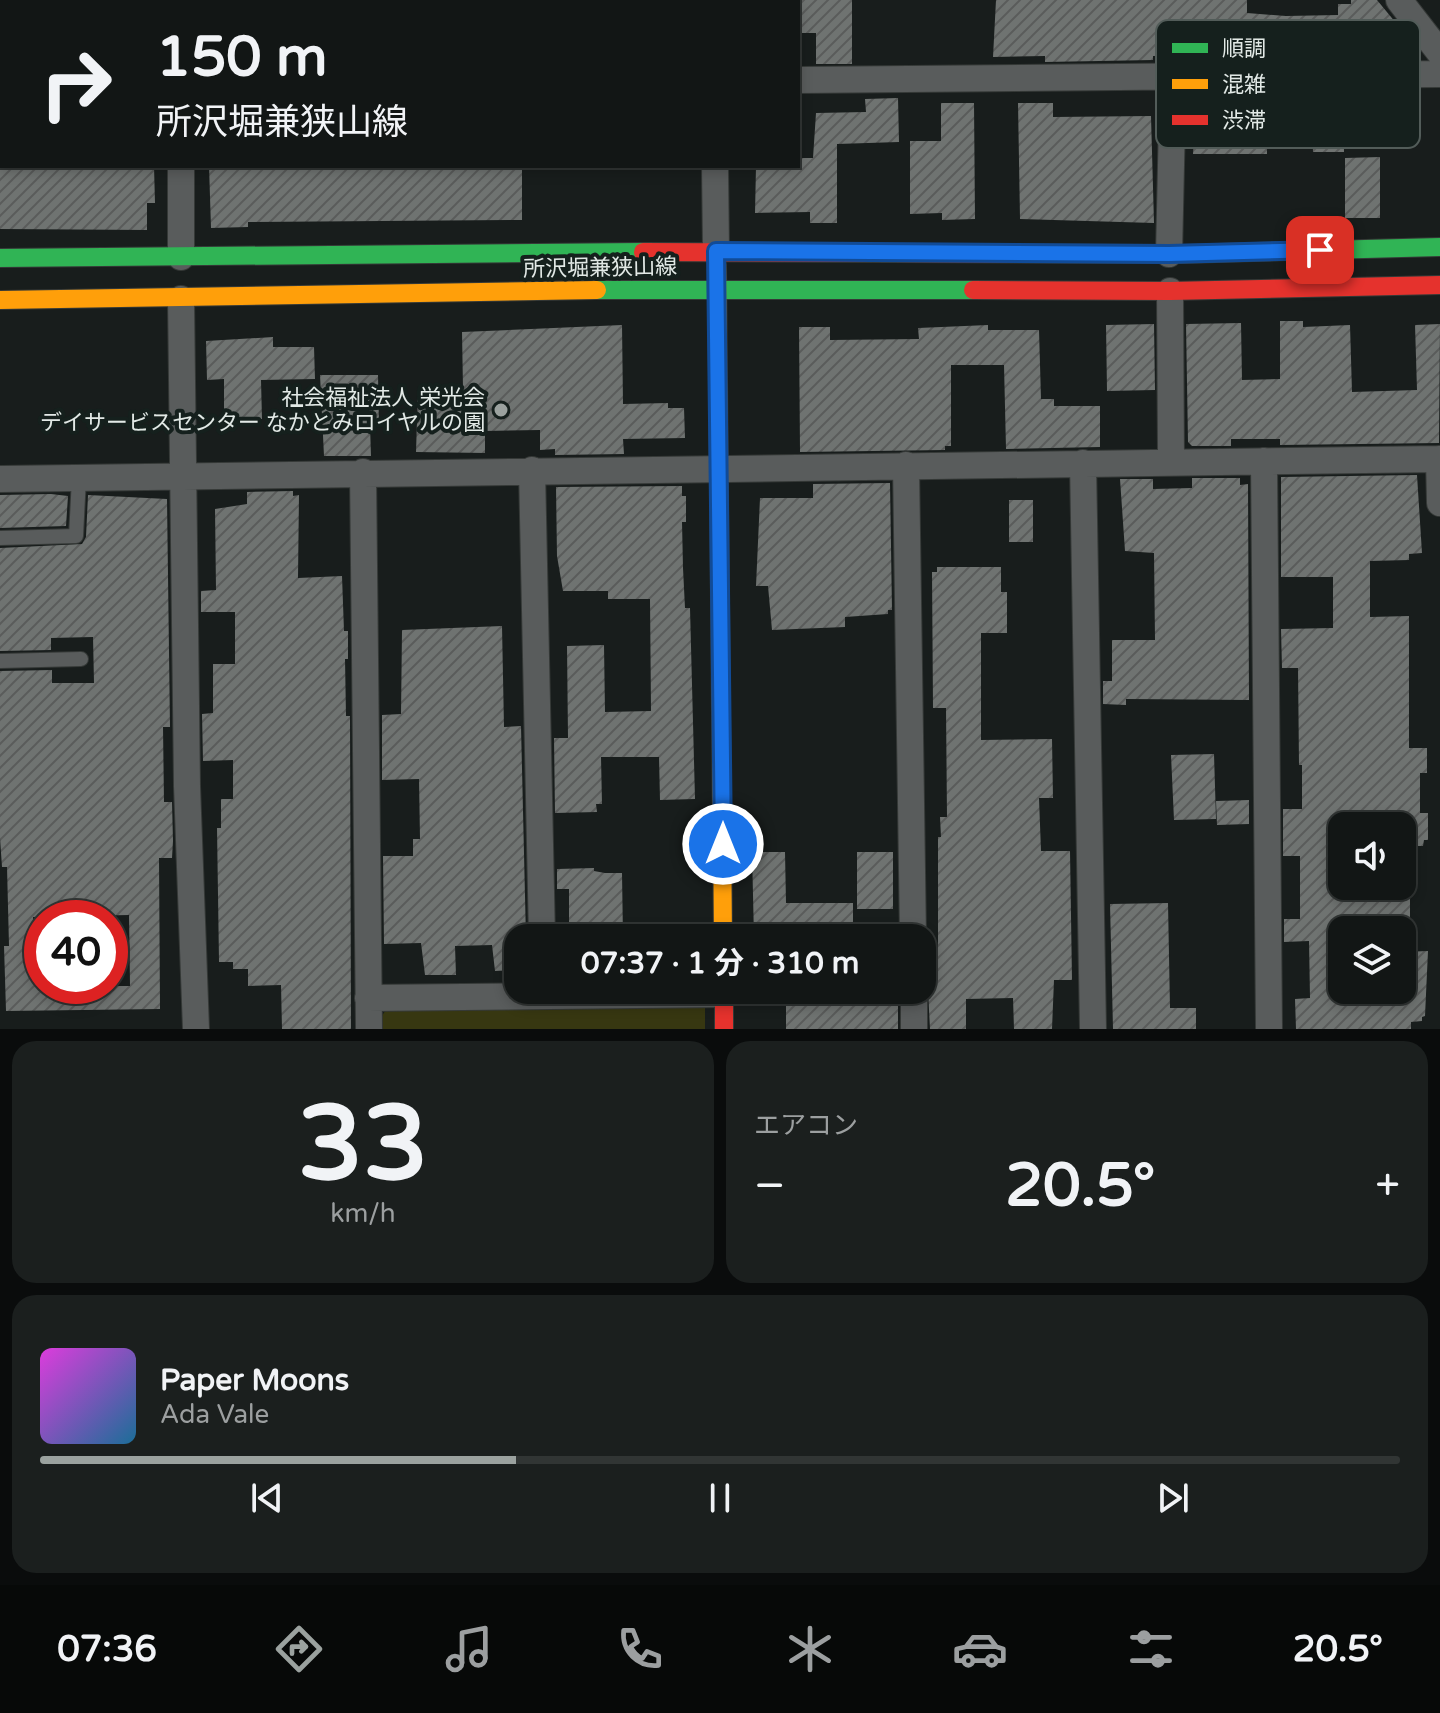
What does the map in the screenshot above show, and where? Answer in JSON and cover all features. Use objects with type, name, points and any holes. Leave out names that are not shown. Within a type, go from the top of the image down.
[{"type":"main road","name":"所沢堀兼狭山線","points":[[0,258],[716,251],[1169,254],[1440,247]]},
{"type":"main road","points":[[716,251],[723,924]]},
{"type":"main road","name":"所沢堀兼狭山線","points":[[0,300],[717,291],[1170,291],[1440,285]]},
{"type":"main road","points":[[724,1004],[724,1029]]},
{"type":"street","points":[[1399,0],[1414,20]]},
{"type":"street","points":[[1420,27],[1440,53]]},
{"type":"street","points":[[1420,74],[1440,74]]},
{"type":"street","points":[[800,80],[1156,76]]},
{"type":"street","points":[[1169,254],[1171,148]]},
{"type":"street","points":[[181,168],[181,257]]},
{"type":"street","points":[[715,168],[716,251]]},
{"type":"street","points":[[1170,291],[1171,462]]},
{"type":"street","points":[[181,299],[187,786],[196,1029]]},
{"type":"street","points":[[0,479],[1440,459],[1440,503]]},
{"type":"street","points":[[1264,461],[1269,1029]]},
{"type":"street","points":[[1083,463],[1093,1029]]},
{"type":"street","points":[[906,465],[913,924]]},
{"type":"street","points":[[532,470],[542,924]]},
{"type":"street","points":[[363,472],[369,1029]]},
{"type":"street","points":[[368,998],[504,994]]},
{"type":"street","points":[[914,1004],[914,1029]]},
{"type":"lane","points":[[0,538],[76,536],[79,478]]},
{"type":"lane","points":[[0,661],[81,659]]},
{"type":"shaded area","points":[[705,1006],[705,1029],[381,1029],[381,1017],[388,1007]]},
{"type":"building","points":[[800,0],[852,0],[852,64],[816,64],[816,33],[800,33]]},
{"type":"building","points":[[996,0],[1247,0],[1247,13],[1286,16],[1338,15],[1338,4],[1351,4],[1351,0],[1377,0],[1394,20],[1156,20],[1156,56],[1153,60],[1045,62],[1045,56],[993,57]]},
{"type":"building","points":[[898,98],[899,142],[837,144],[837,223],[810,223],[810,212],[755,213],[756,168],[800,168],[801,158],[813,158],[816,113],[866,112],[865,99]]},
{"type":"building","points":[[941,103],[974,103],[975,219],[942,220],[942,213],[910,214],[910,141],[941,141]]},
{"type":"building","points":[[1018,103],[1053,103],[1053,117],[1151,116],[1154,223],[1020,219]]},
{"type":"building","points":[[1193,148],[1267,148],[1267,154],[1193,154]]},
{"type":"building","points":[[1313,148],[1344,148],[1344,152],[1313,152]]},
{"type":"building","points":[[1380,157],[1380,218],[1345,218],[1345,158]]},
{"type":"building","points":[[0,168],[154,168],[155,203],[147,203],[147,230],[0,229]]},
{"type":"building","points":[[209,168],[522,168],[522,220],[248,222],[248,227],[211,228]]},
{"type":"building","points":[[1280,321],[1303,321],[1303,327],[1350,325],[1352,392],[1417,390],[1415,325],[1440,324],[1439,443],[1280,445],[1280,439],[1231,439],[1231,446],[1192,446],[1188,442],[1186,324],[1241,323],[1242,380],[1280,379]]},
{"type":"building","points":[[1154,324],[1155,390],[1107,391],[1106,325]]},
{"type":"building","points":[[622,325],[623,404],[668,403],[668,408],[684,408],[685,438],[623,439],[624,454],[555,455],[555,449],[540,450],[540,430],[485,431],[485,453],[416,452],[418,389],[463,389],[462,332]]},
{"type":"building","points":[[988,325],[988,330],[1039,330],[1041,399],[1054,399],[1054,406],[1100,406],[1100,447],[1006,449],[1004,365],[951,365],[951,446],[945,446],[945,450],[800,452],[799,327],[830,327],[830,340],[919,339],[918,328]]},
{"type":"building","points":[[273,337],[273,347],[314,347],[315,379],[261,380],[262,419],[255,419],[252,426],[224,426],[224,379],[207,380],[206,341]]},
{"type":"building","points":[[320,375],[378,375],[379,425],[370,425],[371,456],[324,456]]},
{"type":"building","points":[[1417,475],[1422,553],[1409,554],[1409,560],[1370,561],[1370,617],[1409,616],[1409,748],[1427,748],[1427,773],[1420,773],[1420,813],[1428,813],[1428,840],[1424,840],[1423,846],[1416,846],[1416,812],[1328,812],[1328,900],[1410,900],[1410,916],[1328,916],[1328,1004],[1416,1004],[1416,951],[1428,951],[1425,1016],[1422,1021],[1411,1022],[1411,1029],[1296,1029],[1295,999],[1310,998],[1309,941],[1284,942],[1284,919],[1300,919],[1300,856],[1283,856],[1283,809],[1302,809],[1302,765],[1299,765],[1298,668],[1282,668],[1281,629],[1333,628],[1333,577],[1281,577],[1281,477]]},
{"type":"building","points":[[1192,478],[1240,478],[1240,485],[1248,484],[1249,700],[1126,699],[1126,705],[1103,704],[1103,681],[1112,681],[1112,640],[1155,640],[1154,553],[1125,551],[1120,479],[1153,479],[1153,489],[1192,488]]},
{"type":"building","points":[[890,483],[892,610],[888,610],[888,614],[845,617],[845,627],[772,630],[768,586],[756,586],[760,498],[813,498],[813,484]]},
{"type":"building","points":[[682,486],[682,496],[686,496],[686,522],[682,522],[683,568],[685,608],[690,608],[695,799],[660,800],[659,757],[601,757],[602,804],[596,804],[597,812],[555,813],[554,738],[568,738],[567,646],[604,645],[605,712],[651,711],[650,599],[608,599],[608,591],[563,591],[557,556],[556,487]]},
{"type":"building","points":[[293,491],[293,496],[299,495],[298,578],[342,576],[344,631],[348,631],[348,659],[345,659],[346,716],[350,716],[351,1029],[282,1029],[281,985],[248,986],[248,969],[233,969],[233,962],[219,962],[217,828],[221,828],[221,799],[233,799],[233,760],[203,761],[202,714],[213,713],[213,664],[235,664],[235,612],[201,612],[201,591],[216,590],[215,509],[247,504],[247,492]]},
{"type":"building","points":[[0,495],[68,496],[66,526],[0,528]]},
{"type":"building","points":[[88,495],[167,499],[170,727],[163,727],[164,802],[172,802],[173,841],[172,858],[159,858],[160,1009],[6,1011],[4,946],[9,946],[7,867],[2,867],[0,838],[0,671],[52,670],[52,683],[94,683],[93,637],[51,638],[51,650],[0,651],[0,548],[82,544],[86,537]]},
{"type":"building","points":[[1009,500],[1033,500],[1033,542],[1009,542]]},
{"type":"building","points":[[937,567],[1001,567],[1001,592],[1007,592],[1007,633],[981,633],[981,740],[1052,739],[1053,798],[1039,798],[1041,851],[1070,851],[1072,980],[1054,980],[1052,1029],[1014,1029],[1013,998],[966,999],[966,1029],[930,1029],[929,1004],[936,1004],[938,837],[941,837],[940,817],[947,817],[946,708],[933,708],[932,572],[937,572]]},
{"type":"building","points":[[502,626],[504,727],[521,726],[526,924],[504,924],[504,971],[495,971],[492,945],[455,946],[456,975],[425,975],[421,943],[384,944],[383,856],[413,856],[413,839],[420,839],[419,779],[382,780],[382,715],[401,714],[402,630]]},
{"type":"building","points":[[1214,754],[1216,819],[1174,820],[1171,755]]},
{"type":"building","points":[[1249,800],[1249,824],[1217,825],[1216,801]]},
{"type":"building","points":[[752,852],[785,852],[786,903],[853,903],[853,924],[754,924]]},
{"type":"building","points":[[857,852],[893,852],[893,909],[857,909]]},
{"type":"building","points":[[594,868],[594,871],[605,873],[622,873],[623,924],[569,924],[569,889],[557,889],[557,869]]},
{"type":"building","points":[[1168,903],[1170,1008],[1196,1008],[1196,1029],[1113,1029],[1110,904]]},
{"type":"building","points":[[786,1004],[898,1004],[898,1029],[786,1029]]},
{"type":"traffic: fast","points":[[1181,254],[1440,247]]},
{"type":"traffic: fast","points":[[0,258],[643,252]]},
{"type":"traffic: fast","points":[[597,290],[973,290]]},
{"type":"traffic: slow","points":[[717,265],[723,924]]},
{"type":"traffic: slow","points":[[0,300],[597,290]]},
{"type":"traffic: jam","points":[[643,252],[1181,254]]},
{"type":"traffic: jam","points":[[973,290],[1170,291],[1440,285]]},
{"type":"traffic: jam","points":[[724,1004],[724,1029]]},
{"type":"place","name":"社会福祉法人 栄光会 デイサービスセンター なかとみロイヤルの園","points":[[501,410]]},
{"type":"route","points":[[723,844],[716,251],[1169,254],[1320,250]]}]
